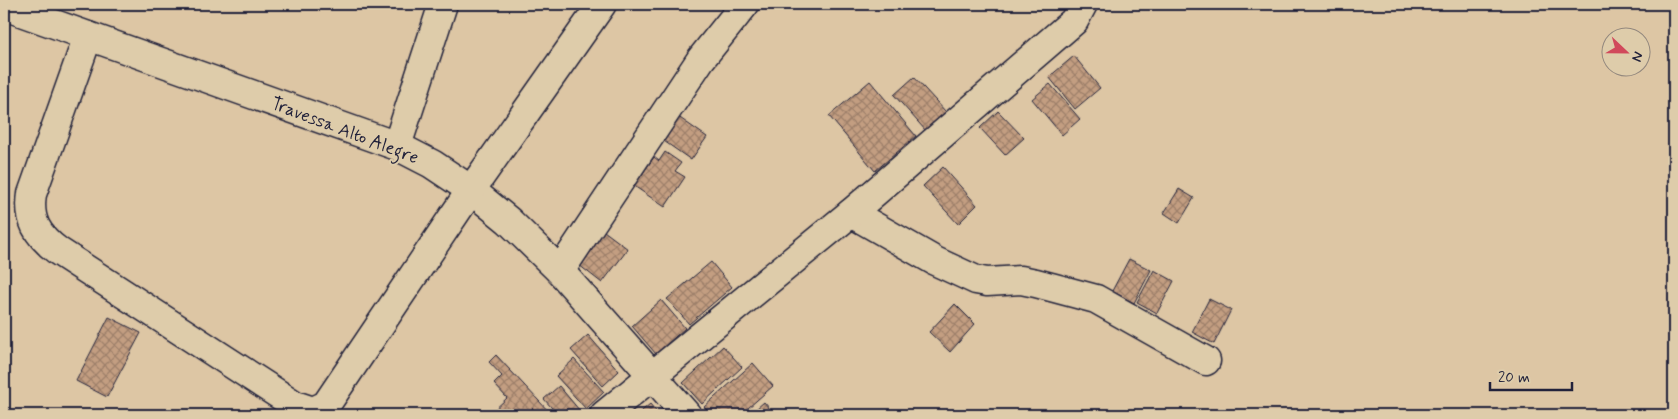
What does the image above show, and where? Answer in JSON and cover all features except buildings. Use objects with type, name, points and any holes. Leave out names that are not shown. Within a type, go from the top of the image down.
[{"type":"street","points":[[397,146],[443,4]]},
{"type":"street","points":[[88,36],[32,194],[30,207],[36,230],[58,251],[306,409],[313,411],[326,405],[471,190],[602,4]]},
{"type":"street","points":[[560,272],[696,66],[745,4]]},
{"type":"street","points":[[604,415],[851,213],[1074,21],[1082,4]]},
{"type":"street","name":"Travessa Alto Alegre","points":[[4,6],[397,146],[432,164],[471,190],[509,221],[560,272],[687,415]]},
{"type":"street","points":[[851,213],[935,261],[976,280],[987,282],[1021,280],[1096,299],[1206,360]]}]
